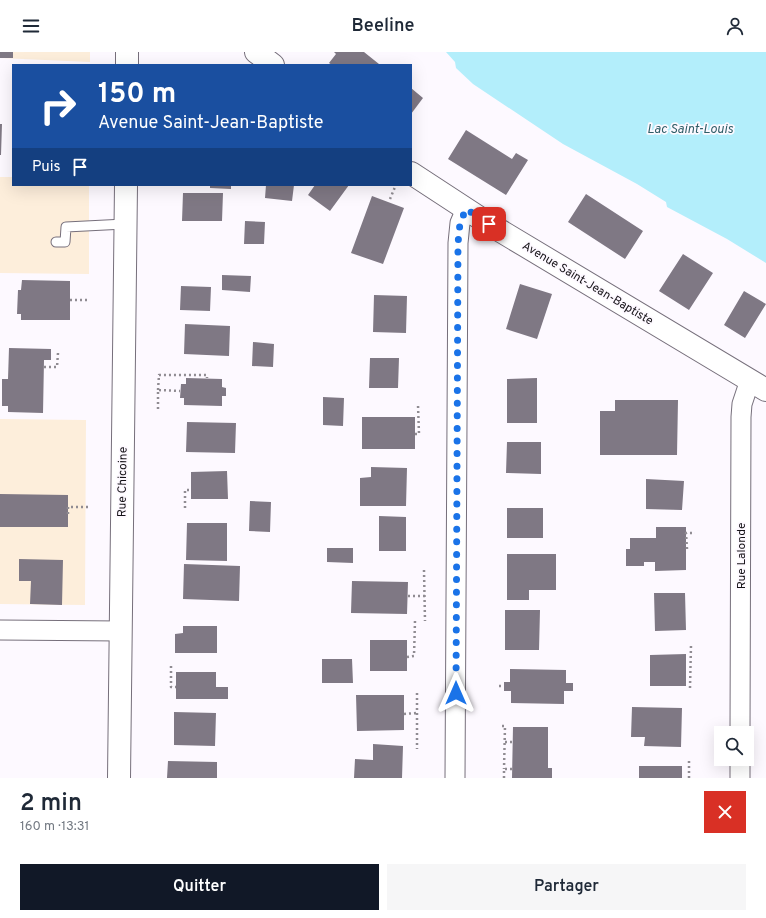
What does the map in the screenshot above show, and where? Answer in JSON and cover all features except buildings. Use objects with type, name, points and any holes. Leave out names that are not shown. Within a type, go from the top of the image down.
[{"type":"street","points":[[127,52],[127,64]]},
{"type":"street","points":[[256,52],[272,64]]},
{"type":"street","name":"Avenue Saint-Jean-Baptiste","points":[[412,174],[466,209],[758,385]]},
{"type":"street","name":"Rue Chicoine","points":[[119,778],[126,186]]},
{"type":"street","points":[[455,778],[458,243],[460,223],[466,209]]},
{"type":"street","name":"Rue Lalonde","points":[[740,726],[741,417],[742,404],[758,385]]},
{"type":"street","points":[[0,630],[120,631]]},
{"type":"street","points":[[740,766],[740,778]]},
{"type":"lane","points":[[56,242],[65,242],[66,227],[125,224]]},
{"type":"path","points":[[390,199],[395,186]]},
{"type":"path","points":[[70,300],[90,300]]},
{"type":"path","points":[[44,367],[57,367],[58,353]]},
{"type":"path","points":[[158,409],[159,375],[207,375],[207,378]]},
{"type":"path","points":[[158,390],[180,391]]},
{"type":"path","points":[[415,434],[419,434],[418,405]]},
{"type":"path","points":[[185,508],[185,490],[191,490]]},
{"type":"path","points":[[68,514],[68,507],[88,507]]},
{"type":"path","points":[[687,549],[686,533],[695,533]]},
{"type":"path","points":[[424,570],[425,621]]},
{"type":"path","points":[[408,596],[425,596]]},
{"type":"path","points":[[407,657],[414,656],[415,621]]},
{"type":"path","points":[[690,688],[691,645]]},
{"type":"path","points":[[171,666],[171,687],[176,687]]},
{"type":"path","points":[[499,686],[504,686]]},
{"type":"path","points":[[417,693],[417,748]]},
{"type":"path","points":[[404,714],[417,714]]},
{"type":"path","points":[[502,726],[505,726],[503,756],[504,778]]},
{"type":"path","points":[[505,742],[512,742]]},
{"type":"path","points":[[689,760],[689,778]]},
{"type":"path","points":[[504,769],[512,769]]},
{"type":"shaded area","points":[[0,52],[90,52],[90,62],[0,58]]},
{"type":"shaded area","points":[[0,177],[12,177],[12,186],[89,186],[89,274],[0,273]]},
{"type":"shaded area","points":[[0,419],[86,420],[85,605],[0,604]]},
{"type":"water","name":"Lac Saint-Louis","points":[[446,52],[766,52],[766,263],[727,239],[667,207],[666,202],[637,184],[563,144],[473,84],[456,68],[455,62]]},
{"type":"route","points":[[456,693],[458,243],[460,223],[466,209],[489,224]]}]
